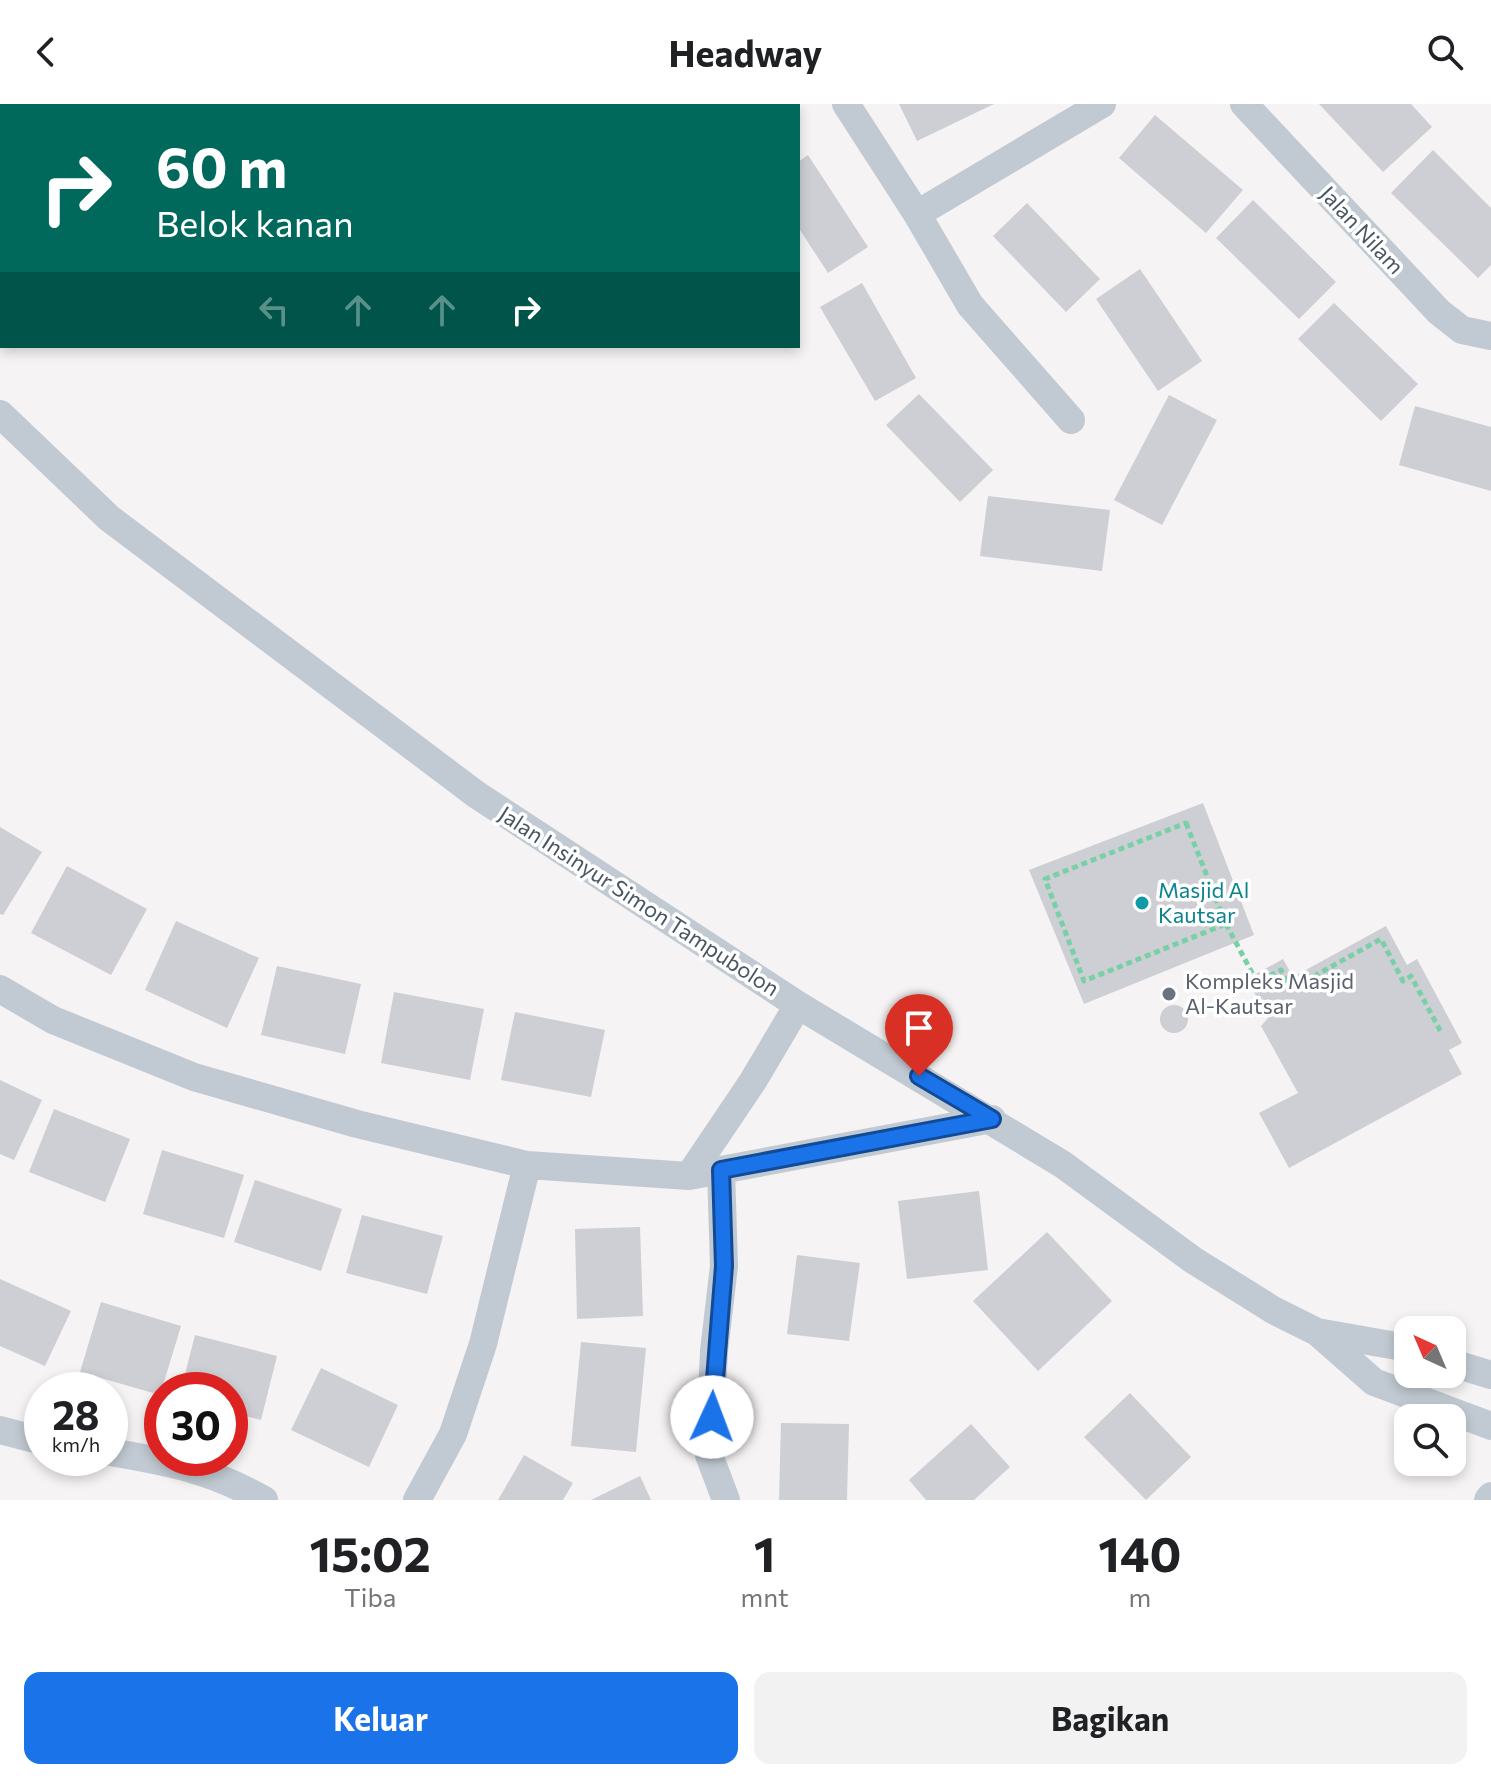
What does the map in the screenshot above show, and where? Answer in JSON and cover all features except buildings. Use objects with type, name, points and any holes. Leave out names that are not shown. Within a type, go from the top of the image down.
[{"type":"street","points":[[846,104],[917,214],[970,305],[1071,420]]},
{"type":"street","points":[[917,214],[1102,104]]},
{"type":"street","name":"Jalan Nilam","points":[[1244,104],[1439,312],[1462,330],[1491,336]]},
{"type":"street","name":"Jalan Insinyur Simon Tampubolon","points":[[0,414],[109,518],[477,795],[798,1005],[992,1119],[1062,1164],[1193,1260],[1273,1310],[1317,1332]]},
{"type":"street","points":[[0,989],[53,1020],[194,1077],[357,1124],[527,1165],[689,1176],[992,1119]]},
{"type":"street","points":[[689,1176],[753,1081],[798,1005]]},
{"type":"street","points":[[417,1500],[453,1434],[483,1344],[527,1165]]},
{"type":"street","points":[[721,1170],[724,1266],[714,1351],[709,1455],[726,1500]]},
{"type":"street","points":[[1317,1332],[1394,1346]]},
{"type":"street","points":[[1317,1332],[1374,1382],[1491,1426]]},
{"type":"street","points":[[1466,1367],[1491,1375]]},
{"type":"street","points":[[0,1430],[24,1436]]},
{"type":"street","points":[[128,1455],[179,1463],[227,1479],[264,1500]]},
{"type":"path","points":[[1226,924],[1084,981],[1045,879],[1186,823],[1226,924],[1257,982],[1281,970],[1291,989],[1381,939],[1403,981],[1411,976],[1442,1034]]},
{"type":"place","name":"Masjid Al Kautsar","points":[[1142,903]]},
{"type":"place","name":"Kompleks Masjid Al-Kautsar","points":[[1169,994]]},
{"type":"route","points":[[712,1417],[714,1351],[724,1266],[725,1214],[721,1170],[992,1119],[919,1076]]}]
